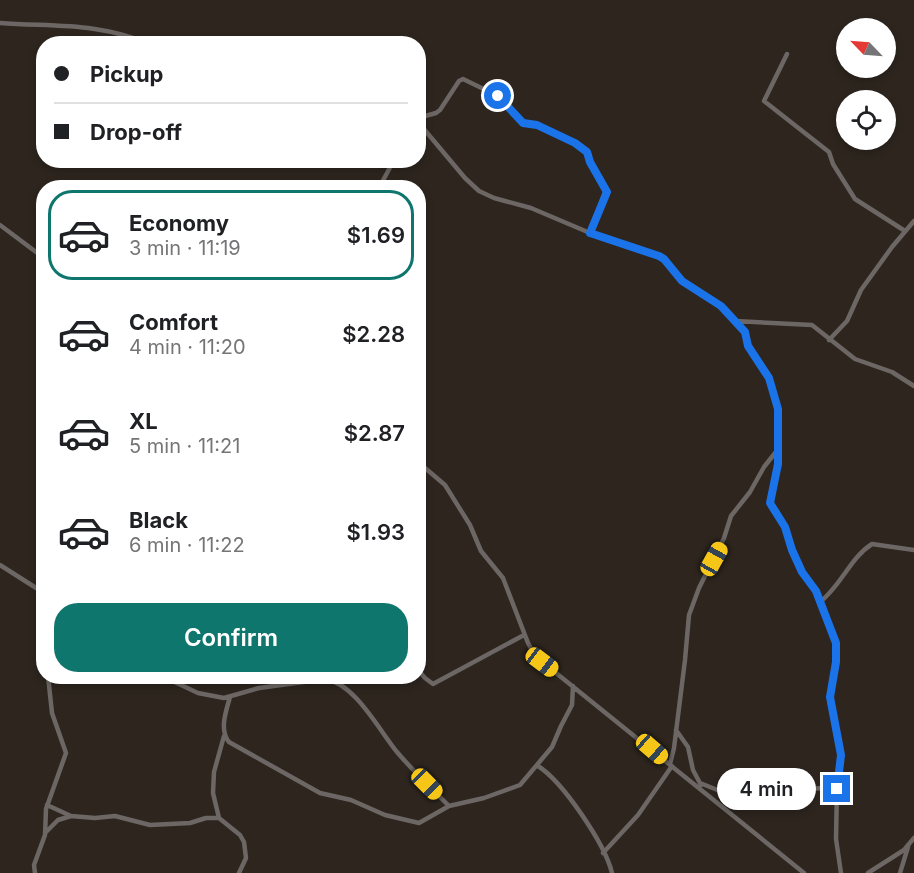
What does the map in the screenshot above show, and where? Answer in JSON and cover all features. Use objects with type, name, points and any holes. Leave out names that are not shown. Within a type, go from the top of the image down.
[{"type":"street","points":[[0,23],[72,25],[99,29],[123,36]]},
{"type":"street","points":[[787,54],[764,101],[828,152],[832,164],[857,201],[905,231]]},
{"type":"street","points":[[426,118],[440,110],[462,78],[498,96],[523,123],[537,125],[583,148],[589,154],[590,162],[606,189],[590,233]]},
{"type":"street","points":[[426,130],[465,178],[479,191],[494,198],[531,208],[590,233],[659,256],[682,281],[721,306],[745,332],[748,346],[765,369],[778,409],[777,472],[770,503],[785,527],[802,572],[814,588],[837,651],[830,697],[841,755],[837,787],[836,839],[840,870],[846,873]]},
{"type":"street","points":[[829,340],[847,321],[861,290],[914,221]]},
{"type":"street","points":[[0,225],[36,252]]},
{"type":"street","points":[[735,321],[809,324],[855,359],[892,372],[914,386]]},
{"type":"street","points":[[603,853],[638,815],[671,765],[685,660],[687,621],[691,608],[720,547],[731,516],[779,448]]},
{"type":"street","points":[[426,469],[445,485],[470,525],[480,548],[503,578],[524,635],[535,656],[804,873]]},
{"type":"street","points":[[820,602],[832,591],[856,558],[872,544],[914,550]]},
{"type":"street","points":[[0,565],[36,588]]},
{"type":"street","points":[[426,677],[433,684],[524,635]]},
{"type":"street","points":[[32,872],[42,847],[47,805],[66,753],[52,713],[49,684]]},
{"type":"street","points":[[180,684],[206,696],[230,697],[259,688],[286,684]]},
{"type":"street","points":[[337,684],[370,714],[396,751],[449,806]]},
{"type":"street","points":[[572,705],[573,686]]},
{"type":"street","points":[[224,736],[232,744],[327,796],[351,800],[385,815],[419,824],[449,806],[513,789],[520,785],[552,747],[580,692]]},
{"type":"street","points":[[219,818],[213,784],[216,759],[224,736],[225,717],[230,697]]},
{"type":"street","points":[[676,730],[688,747],[693,770],[703,790]]},
{"type":"street","points":[[538,766],[573,800],[612,873]]},
{"type":"street","points":[[700,783],[720,791],[755,782],[795,790],[837,787]]},
{"type":"street","points":[[47,805],[71,816],[95,818],[115,816],[142,824],[190,823],[206,818],[219,818],[240,835],[244,842],[247,856],[239,873]]},
{"type":"street","points":[[45,833],[58,820],[71,816]]},
{"type":"street","points":[[868,873],[908,845],[914,838]]},
{"type":"street","points":[[900,873],[908,845]]},
{"type":"route","points":[[498,96],[523,123],[537,125],[575,143],[589,154],[590,162],[607,192],[590,233],[624,243],[664,259],[682,281],[728,313],[745,332],[748,346],[765,369],[778,409],[778,464],[770,503],[785,527],[802,572],[816,591],[836,643],[836,662],[830,701],[841,755],[837,789]]}]
